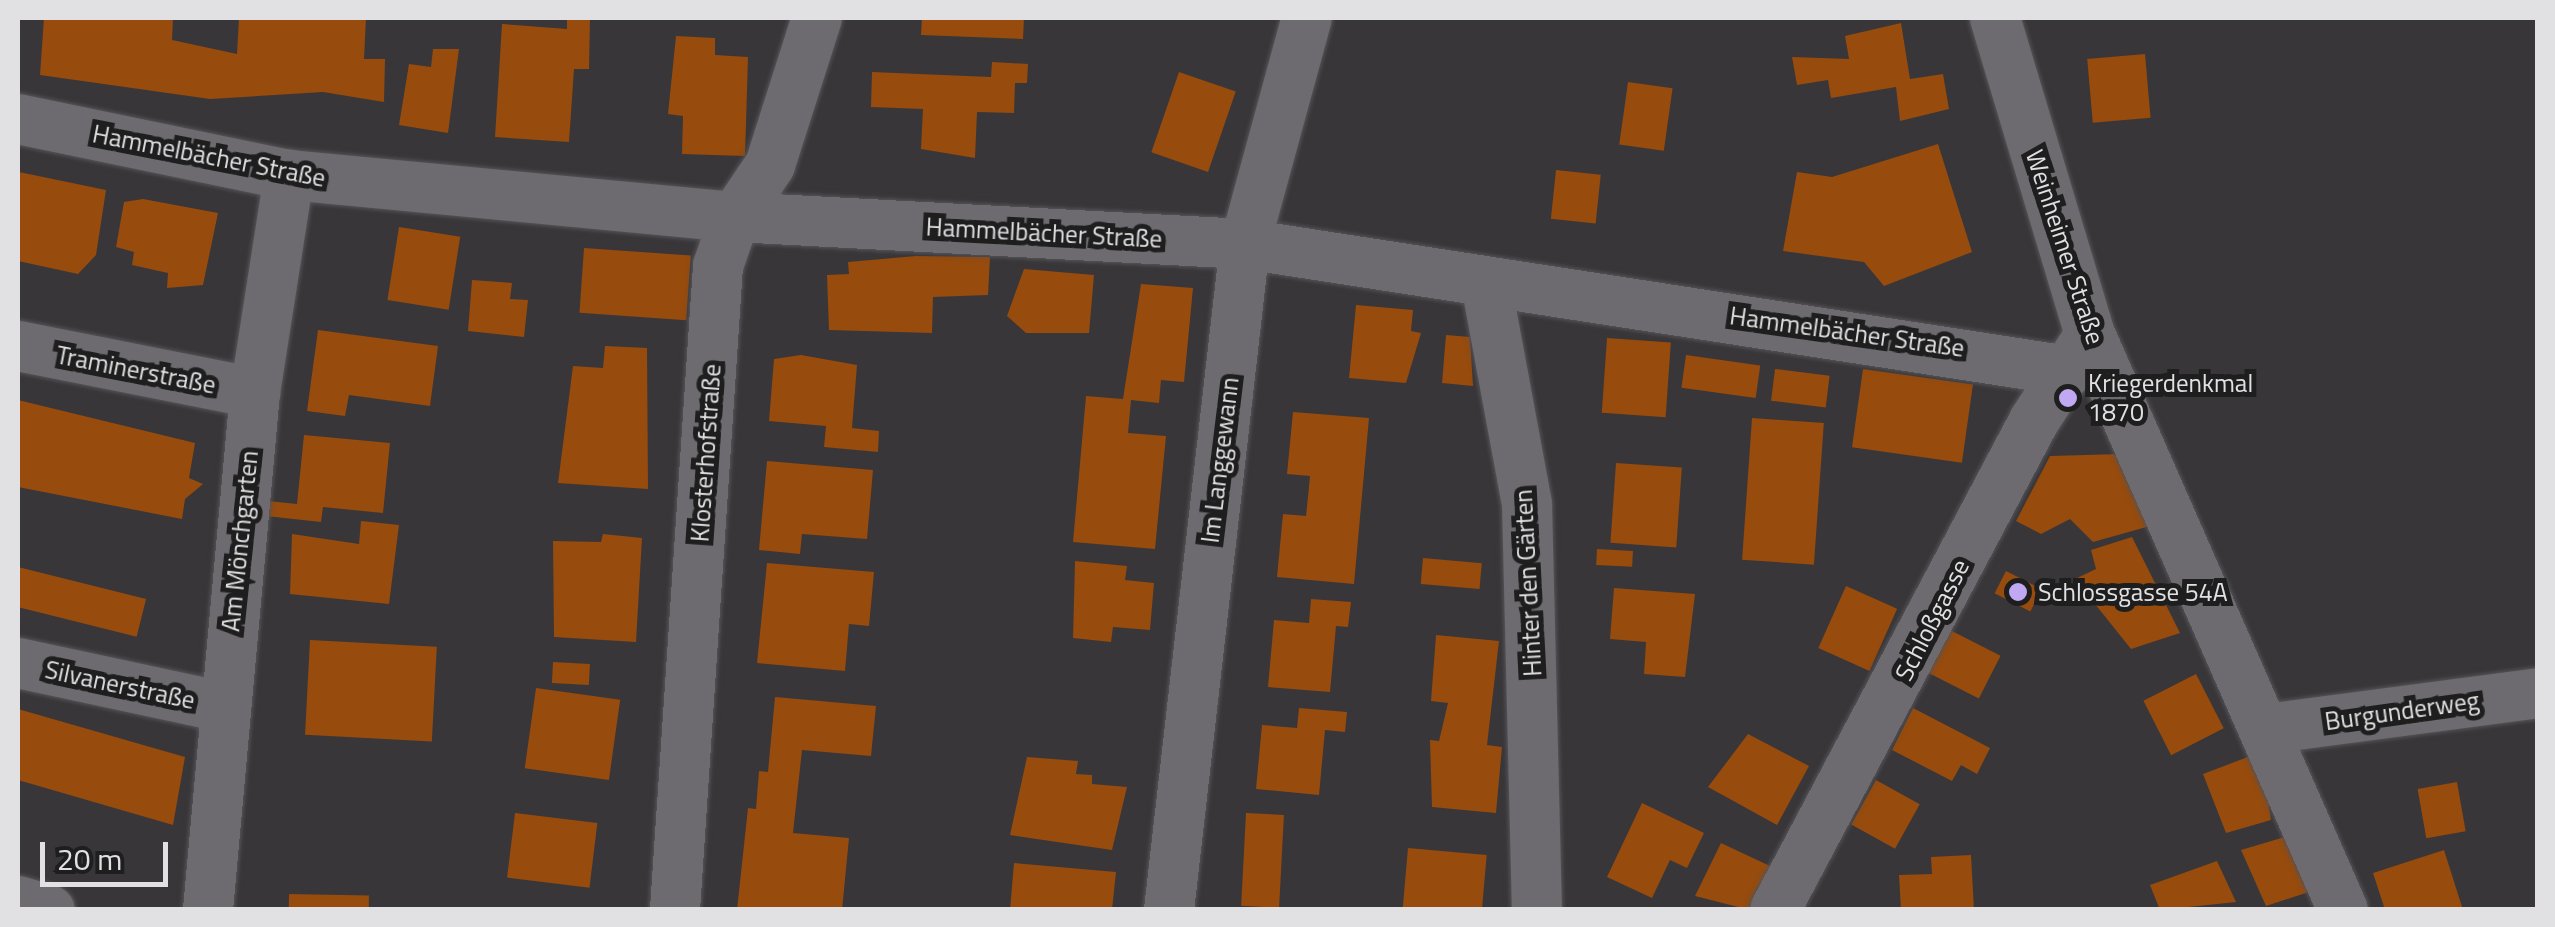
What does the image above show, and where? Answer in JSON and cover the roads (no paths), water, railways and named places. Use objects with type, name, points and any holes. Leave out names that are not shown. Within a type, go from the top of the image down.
[{"type":"street","name":"Klosterhofstraße","points":[[675,910],[718,266],[735,218],[770,164],[817,18]]},
{"type":"street","name":"Im Langgewann","points":[[1168,910],[1245,244],[1306,18]]},
{"type":"street","name":"Weinheimer Straße","points":[[1995,18],[2079,352],[2266,729],[2343,910]]},
{"type":"street","name":"Hammelbächer Straße","points":[[18,120],[289,175],[735,218],[1245,244],[1486,283],[2079,352]]},
{"type":"street","name":"Am Mönchgarten","points":[[208,910],[254,394],[289,175]]},
{"type":"street","name":"Hinter den Gärten","points":[[1486,283],[1528,504],[1551,902]]},
{"type":"street","name":"Traminerstraße","points":[[18,346],[254,394]]},
{"type":"street","name":"Schloßgasse","points":[[1775,910],[2079,352]]},
{"type":"street","name":"Silvanerstraße","points":[[18,663],[224,708]]},
{"type":"street","name":"Burgunderweg","points":[[2266,729],[2538,692]]},
{"type":"street","points":[[18,901],[50,910]]},
{"type":"place","name":"Kriegerdenkmal 1870","points":[[2068,398]]},
{"type":"place","name":"Schlossgasse 54A","points":[[2018,592]]}]
